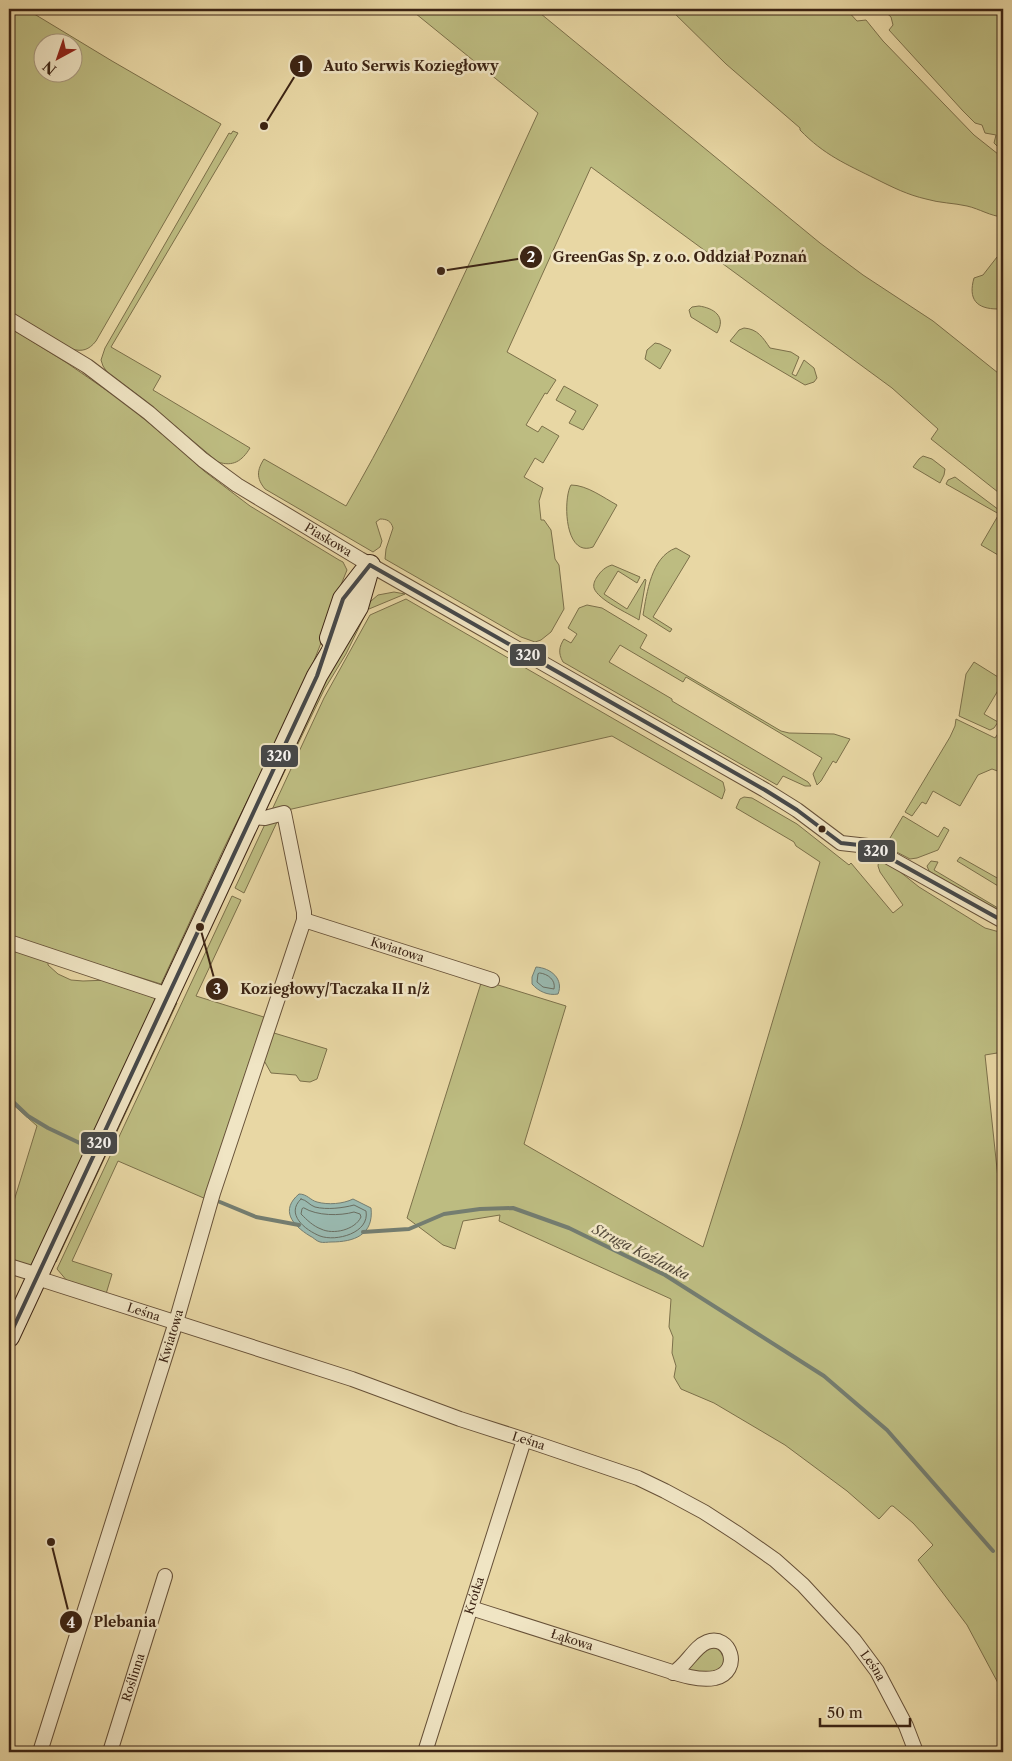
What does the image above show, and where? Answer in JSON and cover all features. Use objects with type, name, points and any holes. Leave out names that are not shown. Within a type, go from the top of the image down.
[{"type":"street","name":"Piaskowa","points":[[9,319],[87,366],[149,413],[203,460],[237,485],[370,565],[765,790],[797,810],[841,843],[868,846],[1003,921]]},
{"type":"street","points":[[9,1337],[317,676],[358,607],[370,565]]},
{"type":"street","name":"Kwiatowa","points":[[40,1752],[176,1322],[214,1193],[304,920],[284,813],[265,818],[251,817]]},
{"type":"street","name":"Kwiatowa","points":[[304,920],[492,980]]},
{"type":"street","points":[[9,942],[168,995]]},
{"type":"street","name":"Leśna","points":[[9,1266],[352,1379],[460,1420],[638,1478],[666,1491],[704,1512],[774,1560],[804,1585],[830,1612],[877,1671],[906,1726],[916,1752]]},
{"type":"street","name":"Krótka","points":[[425,1752],[524,1440]]},
{"type":"street","name":"Roślinna","points":[[110,1752],[165,1576]]},
{"type":"street","name":"Łąkowa","points":[[471,1608],[673,1673]]},
{"type":"shaded area","points":[[9,9],[26,9],[64,32],[32,32],[32,82],[82,82],[82,43],[221,124],[96,341],[88,348],[82,350],[72,349],[9,311]]},
{"type":"shaded area","points":[[410,9],[535,9],[820,243],[863,275],[933,321],[1003,377],[1003,496],[931,439],[938,429],[892,388],[591,167],[507,352],[556,380],[547,394],[545,393],[526,425],[538,432],[542,426],[559,436],[543,463],[535,458],[524,477],[543,488],[539,501],[541,520],[544,520],[551,530],[555,559],[559,565],[564,609],[551,632],[535,642],[521,637],[385,559],[386,549],[393,528],[387,520],[380,519],[376,522],[382,541],[380,547],[373,552],[265,489],[258,474],[264,459],[346,506],[423,361],[538,113]]},
{"type":"shaded area","points":[[670,9],[846,9],[857,21],[866,20],[883,41],[974,135],[1003,158],[1003,217],[967,206],[913,195],[888,185],[836,158],[809,139],[800,128],[726,64]]},
{"type":"shaded area","points":[[882,9],[1003,9],[1003,152],[994,143],[996,135],[985,133],[982,125],[975,123],[963,111],[889,30],[893,25],[891,17]]},
{"type":"shaded area","points":[[233,131],[238,133],[111,347],[161,376],[153,390],[250,448],[237,462],[228,464],[218,462],[143,399],[107,372],[101,360],[105,348],[229,133],[231,134]]},
{"type":"shaded area","points":[[1003,256],[1003,301],[998,309],[990,309],[979,305],[973,297],[972,285],[974,278],[983,275],[997,257]]},
{"type":"shaded area","points":[[699,306],[717,314],[720,327],[717,333],[691,317],[689,310],[692,307]]},
{"type":"shaded area","points":[[9,327],[67,363],[125,403],[204,471],[250,506],[343,562],[347,570],[336,597],[338,600],[304,686],[224,848],[161,984],[9,937]]},
{"type":"shaded area","points":[[744,328],[757,332],[770,348],[791,352],[799,357],[792,374],[796,376],[804,360],[814,368],[817,378],[814,382],[805,385],[730,341],[739,330]]},
{"type":"shaded area","points":[[655,343],[671,350],[660,369],[645,359],[647,350]]},
{"type":"shaded area","points":[[564,386],[598,405],[583,430],[569,423],[576,411],[556,400]]},
{"type":"shaded area","points":[[923,456],[932,459],[945,469],[940,483],[913,467]]},
{"type":"shaded area","points":[[955,477],[1003,513],[1002,553],[998,555],[981,545],[999,514],[946,484],[948,480]]},
{"type":"shaded area","points":[[571,485],[589,489],[617,505],[593,547],[583,548],[576,544],[571,536],[568,525],[567,502]]},
{"type":"shaded area","points":[[676,548],[690,556],[653,617],[672,629],[670,632],[643,615],[649,587],[656,567],[661,559]]},
{"type":"shaded area","points":[[612,565],[640,577],[637,583],[618,571],[604,594],[627,609],[646,580],[639,620],[607,602],[594,588],[594,582],[602,571]]},
{"type":"shaded area","points":[[394,592],[405,594],[369,609],[364,607],[378,595]]},
{"type":"shaded area","points":[[406,599],[723,782],[725,790],[722,799],[612,736],[270,814],[324,698],[370,615]]},
{"type":"shaded area","points":[[587,605],[602,608],[647,635],[640,648],[781,731],[789,733],[834,734],[850,739],[836,763],[833,761],[817,785],[813,774],[822,758],[686,677],[683,682],[620,645],[609,662],[808,782],[811,786],[805,786],[783,776],[777,785],[563,662],[560,653],[562,642],[564,639],[571,643],[577,634],[568,628],[579,608]]},
{"type":"shaded area","points":[[365,615],[346,654],[324,690],[266,810],[262,808],[315,697]]},
{"type":"shaded area","points":[[974,662],[998,677],[1003,669],[1003,682],[984,714],[998,722],[990,730],[959,716],[966,674]]},
{"type":"shaded area","points":[[956,719],[995,738],[999,732],[1003,735],[1003,773],[992,769],[978,775],[960,806],[933,791],[926,804],[922,802],[912,816],[905,812],[950,737]]},
{"type":"shaded area","points":[[744,797],[752,798],[797,824],[849,865],[851,863],[893,913],[903,905],[880,872],[878,866],[879,859],[894,867],[919,887],[985,928],[1003,933],[1003,1052],[985,1055],[1003,1226],[1003,1712],[998,1683],[967,1625],[918,1560],[933,1545],[913,1523],[893,1506],[879,1519],[847,1491],[785,1445],[714,1403],[681,1389],[674,1377],[676,1366],[672,1353],[673,1337],[669,1327],[671,1299],[499,1221],[500,1215],[463,1221],[455,1249],[443,1245],[407,1218],[482,980],[566,1006],[524,1144],[703,1247],[742,1124],[820,862],[796,846],[794,842],[736,808],[740,799]]},
{"type":"shaded area","points":[[903,816],[938,837],[944,827],[949,830],[938,850],[910,859],[891,849],[887,843]]},
{"type":"shaded area","points":[[266,822],[277,822],[244,893],[235,888]]},
{"type":"shaded area","points":[[960,857],[999,879],[1003,871],[1003,889],[957,861]]},
{"type":"shaded area","points":[[931,861],[938,862],[934,870],[1003,911],[1003,914],[929,871],[927,866]]},
{"type":"shaded area","points":[[232,896],[241,900],[196,996],[267,1018],[206,1199],[118,1161],[72,1261],[112,1274],[106,1294],[68,1282],[57,1269]]},
{"type":"shaded area","points":[[9,944],[48,958],[48,965],[58,974],[71,980],[109,980],[155,995],[157,1000],[34,1267],[9,1261],[9,1217],[37,1126],[9,1101]]},
{"type":"shaded area","points":[[173,1000],[177,1003],[56,1262],[55,1258]]},
{"type":"shaded area","points":[[274,1033],[327,1049],[317,1079],[310,1082],[300,1081],[296,1075],[271,1073],[262,1057],[268,1038]]},
{"type":"shaded area","points":[[710,1646],[720,1648],[726,1658],[721,1670],[704,1675],[688,1670],[703,1650]]},
{"type":"water","points":[[536,967],[547,970],[555,975],[559,984],[558,994],[544,992],[532,984],[532,977]]},
{"type":"water","points":[[299,1194],[326,1204],[335,1204],[353,1199],[371,1208],[369,1225],[366,1231],[355,1238],[339,1242],[319,1241],[298,1227],[291,1217],[290,1206]]},
{"type":"waterway","name":"Struga Koźlanka","points":[[9,1098],[28,1116],[86,1146]]},
{"type":"waterway","name":"Struga Koźlanka","points":[[220,1202],[256,1217],[299,1225]]},
{"type":"waterway","name":"Struga Koźlanka","points":[[363,1232],[409,1229],[444,1214],[480,1209],[513,1208],[569,1228],[665,1275],[824,1376],[887,1430],[993,1551]]},
{"type":"transit line","name":"320","points":[[370,565],[765,790],[797,810],[841,843],[868,846],[1003,921]]},
{"type":"transit line","name":"320","points":[[9,1337],[317,676],[343,599],[370,565]]},
{"type":"place","name":"Auto Serwis Koziegłowy","points":[[264,126]]},
{"type":"place","name":"GreenGas Sp. z o.o. Oddział Poznań","points":[[441,271]]},
{"type":"place","name":"Koziegłowy/Taczaka II n/ż","points":[[200,927]]},
{"type":"place","name":"Plebania","points":[[51,1542]]}]
